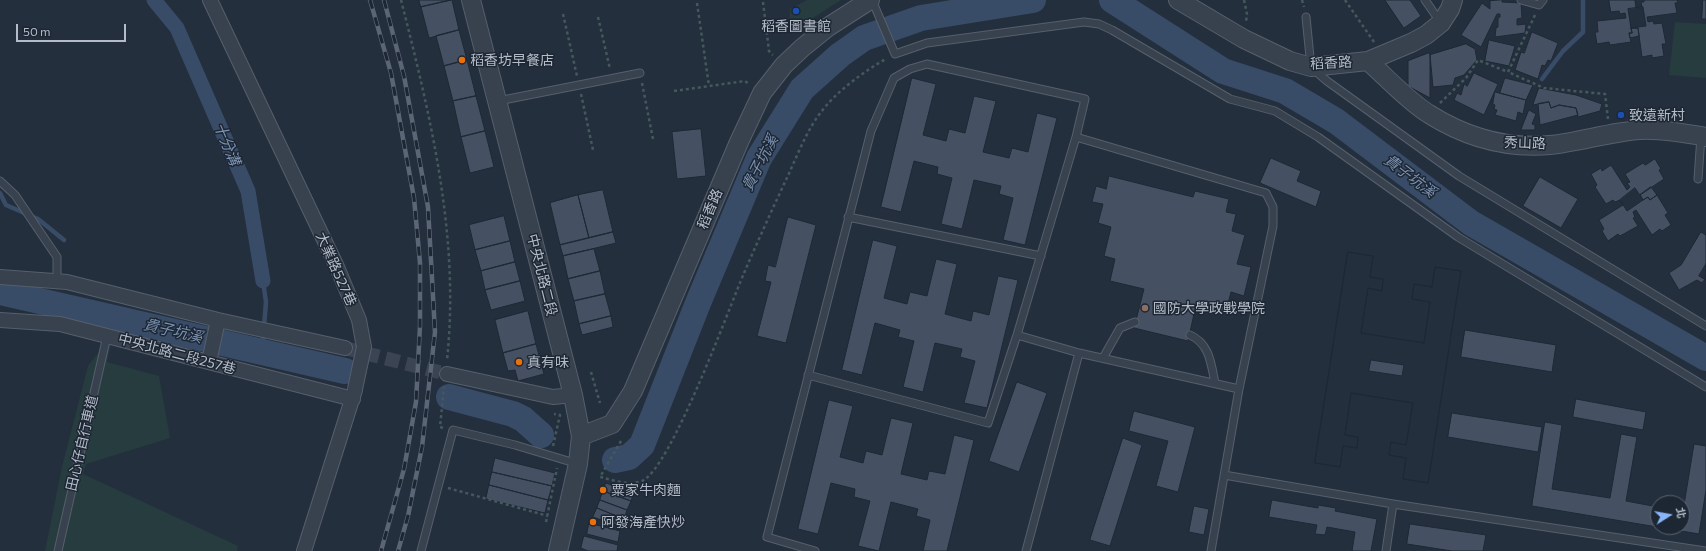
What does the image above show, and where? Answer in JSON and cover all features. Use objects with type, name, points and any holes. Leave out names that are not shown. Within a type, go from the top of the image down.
[{"type":"street","name":"大業路527巷","points":[[210,0],[337,267],[359,320],[364,347],[354,394],[304,551]]},
{"type":"street","name":"中央北路二段","points":[[471,0],[573,395],[581,436],[578,464],[558,551]]},
{"type":"street","name":"稻香路","points":[[581,436],[612,424],[633,391],[738,142],[762,93],[784,65],[828,27],[871,0]]},
{"type":"street","name":"稻香路","points":[[1178,0],[1244,39],[1290,61],[1312,67],[1376,58],[1411,44],[1426,35],[1441,23],[1450,9],[1453,0]]},
{"type":"street","name":"秀山路","points":[[1376,58],[1428,114],[1457,130],[1486,141],[1520,146],[1551,145],[1641,130],[1672,131],[1704,136]]},
{"type":"street","points":[[0,277],[57,281],[218,320],[345,348]]},
{"type":"street","name":"中央北路二段257巷","points":[[0,320],[60,324],[209,362],[354,394]]},
{"type":"street","points":[[209,362],[218,320]]},
{"type":"street","points":[[446,374],[553,397],[573,395]]},
{"type":"lane","points":[[871,0],[895,54],[927,43],[1084,22],[1099,24],[1112,30],[1230,99],[1275,111],[1306,130],[1458,237],[1706,387]]},
{"type":"lane","points":[[1424,0],[1441,23]]},
{"type":"lane","points":[[1521,0],[1541,3]]},
{"type":"lane","points":[[1306,17],[1312,67],[1327,81],[1459,176],[1706,326]]},
{"type":"lane","points":[[808,375],[988,423],[1041,256],[1076,136],[1085,99],[927,64],[910,68],[894,78],[871,131],[848,217],[808,375],[767,537],[815,551]]},
{"type":"lane","points":[[498,101],[640,73]]},
{"type":"lane","points":[[1076,136],[1266,193],[1273,207],[1273,226],[1239,389],[1211,551]]},
{"type":"lane","points":[[1698,179],[1704,136]]},
{"type":"lane","points":[[0,181],[15,195],[57,257],[57,281]]},
{"type":"lane","points":[[848,217],[1041,256]]},
{"type":"lane","points":[[1104,358],[1120,328],[1135,322]]},
{"type":"lane","points":[[1017,335],[1079,353],[1239,389]]},
{"type":"lane","name":"田心仔自行車道","points":[[58,551],[107,336]]},
{"type":"lane","points":[[1190,336],[1198,339],[1209,353],[1215,383]]},
{"type":"lane","points":[[1026,551],[1079,353]]},
{"type":"lane","points":[[421,551],[453,430],[578,464]]},
{"type":"lane","points":[[1224,475],[1393,504],[1689,550],[1706,551]]},
{"type":"lane","points":[[1386,551],[1393,504]]},
{"type":"path","points":[[401,0],[421,80],[443,188],[450,258],[450,332],[440,427],[453,430]]},
{"type":"path","points":[[1345,0],[1376,58]]},
{"type":"path","points":[[763,2],[769,51],[784,65]]},
{"type":"path","points":[[697,3],[709,86]]},
{"type":"path","points":[[1508,72],[1541,3]]},
{"type":"path","points":[[598,17],[612,79]]},
{"type":"path","points":[[621,441],[600,477],[625,483],[642,481],[652,473],[685,415],[702,377],[744,272],[806,136],[821,112],[844,89],[868,70],[895,54]]},
{"type":"path","points":[[1428,114],[1466,78],[1478,60],[1544,88],[1605,94],[1608,125],[1621,133]]},
{"type":"path","points":[[640,73],[653,139]]},
{"type":"path","points":[[674,91],[745,81],[762,93]]},
{"type":"path","points":[[590,372],[600,403]]},
{"type":"path","points":[[546,523],[558,469],[553,464],[551,456],[560,415],[554,414]]},
{"type":"path","points":[[438,486],[565,522]]},
{"type":"green space","points":[[807,0],[841,0],[789,33],[790,9]]},
{"type":"green space","points":[[1675,22],[1706,24],[1706,78],[1669,75]]},
{"type":"green space","points":[[111,344],[107,362],[159,376],[170,438],[86,464],[83,474],[238,546],[237,551],[45,551],[62,467],[88,366],[98,353]]},
{"type":"building","points":[[419,0],[451,0],[421,7]]},
{"type":"building","points":[[452,0],[459,30],[429,38],[421,7]]},
{"type":"building","points":[[1385,0],[1410,0],[1421,16],[1404,28]]},
{"type":"building","points":[[1502,0],[1502,2],[1521,3],[1522,18],[1517,19],[1517,25],[1526,24],[1525,33],[1495,37],[1496,28],[1498,27],[1498,18],[1500,17],[1500,14],[1497,14],[1481,47],[1461,35],[1482,3],[1490,9],[1490,1]]},
{"type":"building","points":[[1609,0],[1635,0],[1636,8],[1642,8],[1641,2],[1644,2],[1644,0],[1677,0],[1678,3],[1675,3],[1677,13],[1647,17],[1648,22],[1653,21],[1654,24],[1662,23],[1666,44],[1662,44],[1664,56],[1652,58],[1652,55],[1642,57],[1638,28],[1631,28],[1632,33],[1629,33],[1631,42],[1610,45],[1609,42],[1597,44],[1595,32],[1598,32],[1597,21],[1626,18],[1625,13],[1620,14],[1619,11],[1611,12]]},
{"type":"building","points":[[1703,0],[1706,0],[1706,19],[1702,19]]},
{"type":"building","points":[[1643,7],[1646,26],[1631,28],[1628,9]]},
{"type":"building","points":[[1631,28],[1638,28],[1639,36],[1630,38],[1629,33],[1632,33]]},
{"type":"building","points":[[459,30],[467,60],[444,66],[436,36]]},
{"type":"building","points":[[1532,32],[1558,43],[1551,61],[1548,60],[1545,66],[1542,65],[1538,79],[1515,70],[1521,52],[1524,53]]},
{"type":"building","points":[[1489,40],[1515,46],[1509,66],[1485,61]]},
{"type":"building","points":[[1466,44],[1475,49],[1477,60],[1464,75],[1455,78],[1453,85],[1433,87],[1430,55]]},
{"type":"building","points":[[1429,53],[1430,98],[1408,86],[1408,61]]},
{"type":"building","points":[[467,60],[476,96],[453,101],[444,66]]},
{"type":"building","points":[[1474,73],[1498,84],[1484,115],[1454,100],[1457,93],[1461,95],[1464,84],[1467,86]]},
{"type":"building","points":[[912,78],[936,84],[923,135],[946,141],[949,129],[965,133],[974,96],[996,101],[983,152],[1009,158],[1012,148],[1028,152],[1037,113],[1057,118],[1025,245],[1003,240],[1013,198],[999,194],[1001,186],[974,180],[962,229],[941,224],[952,178],[937,174],[938,167],[914,161],[901,212],[881,207]]},
{"type":"building","points":[[1505,78],[1533,85],[1526,100],[1500,93]]},
{"type":"building","points":[[1539,88],[1576,95],[1602,104],[1600,111],[1578,117],[1576,108],[1559,105],[1551,108],[1549,102],[1533,105]]},
{"type":"building","points":[[1495,92],[1526,100],[1523,114],[1518,112],[1516,121],[1495,115],[1497,110],[1494,109],[1495,105],[1493,104]]},
{"type":"building","points":[[476,96],[485,131],[461,137],[453,101]]},
{"type":"building","points":[[1549,102],[1551,108],[1559,105],[1576,108],[1578,115],[1540,125],[1538,104]]},
{"type":"building","points":[[1529,110],[1536,114],[1532,124],[1535,125],[1535,130],[1521,130]]},
{"type":"building","points":[[701,129],[706,176],[677,179],[672,132]]},
{"type":"building","points":[[485,131],[494,167],[470,173],[461,137]]},
{"type":"building","points":[[1271,158],[1301,171],[1297,181],[1321,191],[1316,207],[1260,183]]},
{"type":"building","points":[[1655,159],[1661,169],[1659,170],[1664,179],[1640,195],[1643,200],[1648,197],[1650,200],[1657,195],[1668,213],[1665,215],[1671,225],[1662,231],[1660,229],[1652,235],[1636,210],[1633,212],[1635,217],[1633,218],[1638,226],[1620,236],[1618,234],[1608,241],[1602,231],[1604,229],[1599,220],[1623,205],[1620,200],[1615,202],[1613,200],[1606,204],[1595,187],[1597,185],[1591,174],[1601,168],[1602,171],[1611,165],[1627,190],[1630,187],[1627,183],[1630,182],[1625,174],[1643,163],[1645,165]]},
{"type":"building","points":[[1109,176],[1193,197],[1195,191],[1229,199],[1226,212],[1236,214],[1232,231],[1245,235],[1237,264],[1251,267],[1244,296],[1231,292],[1226,312],[1196,305],[1188,341],[1134,328],[1144,289],[1110,281],[1115,259],[1104,256],[1111,227],[1098,223],[1103,204],[1092,202],[1096,186],[1106,189]]},
{"type":"building","points":[[1540,177],[1578,199],[1561,228],[1523,206]]},
{"type":"building","points":[[1651,187],[1657,195],[1650,200],[1648,197],[1643,200],[1640,195]]},
{"type":"building","points":[[1635,188],[1643,200],[1627,211],[1620,200]]},
{"type":"building","points":[[603,190],[613,232],[589,238],[578,195]]},
{"type":"building","points":[[578,195],[589,238],[560,245],[550,203]]},
{"type":"building","points":[[504,216],[510,241],[475,250],[469,225]]},
{"type":"building","points":[[788,217],[816,225],[786,343],[757,336],[771,282],[765,281],[768,265],[775,267]]},
{"type":"building","points":[[613,232],[616,243],[563,256],[560,245]]},
{"type":"building","points":[[1701,232],[1706,235],[1706,280],[1705,279],[1702,283],[1697,280],[1679,290],[1669,273],[1681,265]]},
{"type":"building","points":[[873,240],[897,246],[884,298],[907,304],[910,292],[927,296],[936,259],[957,264],[945,314],[971,321],[973,311],[989,315],[998,276],[1018,280],[987,408],[964,403],[975,361],[960,357],[962,349],[935,343],[923,392],[903,387],[914,341],[898,337],[900,330],[875,323],[862,375],[842,370]]},
{"type":"building","points":[[510,241],[515,262],[481,271],[475,250]]},
{"type":"building","points":[[594,249],[600,271],[568,279],[563,256]]},
{"type":"building","points":[[1348,252],[1373,256],[1370,277],[1383,279],[1382,291],[1368,288],[1361,333],[1424,343],[1430,302],[1412,299],[1414,284],[1432,287],[1435,267],[1461,271],[1428,483],[1403,479],[1406,458],[1389,455],[1391,442],[1406,445],[1413,403],[1351,393],[1345,435],[1358,437],[1357,448],[1343,446],[1340,467],[1315,463]],"holes":[[[1371,360],[1404,365],[1402,376],[1369,371]]]},
{"type":"building","points":[[1348,252],[1373,256],[1370,277],[1383,279],[1382,291],[1368,288],[1361,333],[1424,343],[1430,302],[1412,299],[1414,284],[1432,287],[1435,267],[1461,271],[1428,483],[1403,479],[1406,458],[1389,455],[1391,442],[1406,445],[1413,403],[1351,393],[1345,435],[1358,437],[1357,448],[1343,446],[1340,467],[1315,463]]},
{"type":"building","points":[[515,262],[520,281],[485,290],[481,271]]},
{"type":"building","points":[[1706,264],[1706,280],[1699,276]]},
{"type":"building","points":[[600,271],[605,294],[574,301],[568,279]]},
{"type":"building","points":[[520,281],[525,301],[491,310],[485,290]]},
{"type":"building","points":[[605,294],[611,316],[579,324],[574,301]]},
{"type":"building","points":[[528,311],[536,344],[503,353],[495,320]]},
{"type":"building","points":[[611,316],[613,327],[582,335],[579,324]]},
{"type":"building","points":[[1465,330],[1556,345],[1552,372],[1461,357]]},
{"type":"building","points":[[536,344],[544,374],[518,381],[515,370],[508,371],[503,353]]},
{"type":"building","points":[[1017,382],[1047,393],[1019,472],[989,461]]},
{"type":"building","points":[[1576,399],[1646,412],[1643,430],[1573,417]]},
{"type":"building","points":[[829,400],[853,406],[840,457],[863,463],[866,451],[882,455],[891,418],[913,423],[901,474],[927,480],[929,471],[945,474],[954,435],[974,440],[947,551],[923,551],[930,520],[916,516],[918,509],[891,502],[879,551],[858,546],[870,501],[854,497],[855,489],[831,483],[818,534],[798,529]]},
{"type":"building","points":[[1134,411],[1195,427],[1178,492],[1156,486],[1168,441],[1129,431]]},
{"type":"building","points":[[1452,413],[1542,427],[1538,452],[1448,437]]},
{"type":"building","points":[[1545,422],[1562,425],[1552,489],[1610,498],[1621,434],[1637,437],[1626,501],[1650,506],[1650,526],[1532,506]]},
{"type":"building","points":[[1123,438],[1142,445],[1110,546],[1090,540]]},
{"type":"building","points":[[1694,444],[1706,446],[1706,490],[1699,534],[1690,532],[1690,495],[1686,495]]},
{"type":"building","points":[[495,458],[555,473],[552,486],[492,472]]},
{"type":"building","points":[[492,472],[552,486],[548,500],[489,485]]},
{"type":"building","points":[[606,483],[634,493],[631,501],[603,491]]},
{"type":"building","points":[[489,485],[548,500],[545,513],[486,499]]},
{"type":"building","points":[[603,491],[631,501],[627,510],[600,500]]},
{"type":"building","points":[[600,500],[627,510],[624,519],[597,508]]},
{"type":"building","points":[[1272,500],[1318,508],[1318,505],[1336,508],[1335,511],[1377,519],[1371,551],[1352,551],[1355,532],[1327,527],[1325,535],[1315,534],[1317,525],[1269,517]]},
{"type":"building","points":[[1194,506],[1209,509],[1204,535],[1189,532]]},
{"type":"building","points":[[597,508],[624,519],[621,527],[593,517]]},
{"type":"building","points":[[589,523],[620,531],[618,542],[587,534]]},
{"type":"building","points":[[1410,524],[1486,535],[1483,551],[1452,551],[1407,544]]},
{"type":"building","points":[[584,536],[618,545],[617,551],[588,551],[581,548]]},
{"type":"waterway","name":"十分溝","points":[[154,0],[177,28],[248,191],[263,281]]},
{"type":"waterway","name":"貴子坑溪","points":[[615,460],[629,457],[642,445],[698,303],[759,158],[802,89],[840,55],[864,38],[921,18],[1033,0]]},
{"type":"waterway","name":"貴子坑溪","points":[[1112,0],[1223,71],[1285,91],[1336,121],[1471,223],[1706,358]]},
{"type":"waterway","points":[[1542,79],[1563,51],[1583,32],[1583,0]]},
{"type":"waterway","points":[[920,12],[923,12],[924,18]]},
{"type":"waterway","points":[[0,193],[6,205],[38,219],[64,240]]},
{"type":"waterway","points":[[262,351],[266,302],[263,281]]},
{"type":"waterway","name":"貴子坑溪","points":[[0,292],[345,371]]},
{"type":"waterway","name":"貴子坑溪","points":[[449,397],[513,414],[523,419],[541,435]]},
{"type":"tunnel","points":[[345,348],[447,374]]},
{"type":"railway","points":[[370,0],[391,73],[414,198],[420,263],[420,326],[416,402],[404,469],[381,551]]},
{"type":"railway","points":[[384,0],[404,76],[428,207],[435,332],[422,447],[408,516],[398,551]]},
{"type":"place","name":"稻香圖書館","points":[[796,11]]},
{"type":"place","name":"稻香坊早餐店","points":[[462,60]]},
{"type":"place","name":"致遠新村","points":[[1621,115]]},
{"type":"place","name":"國防大學政戰學院","points":[[1145,308]]},
{"type":"place","name":"真有味","points":[[519,362]]},
{"type":"place","name":"粟家牛肉麵","points":[[603,490]]},
{"type":"place","name":"阿發海產快炒","points":[[593,522]]}]
